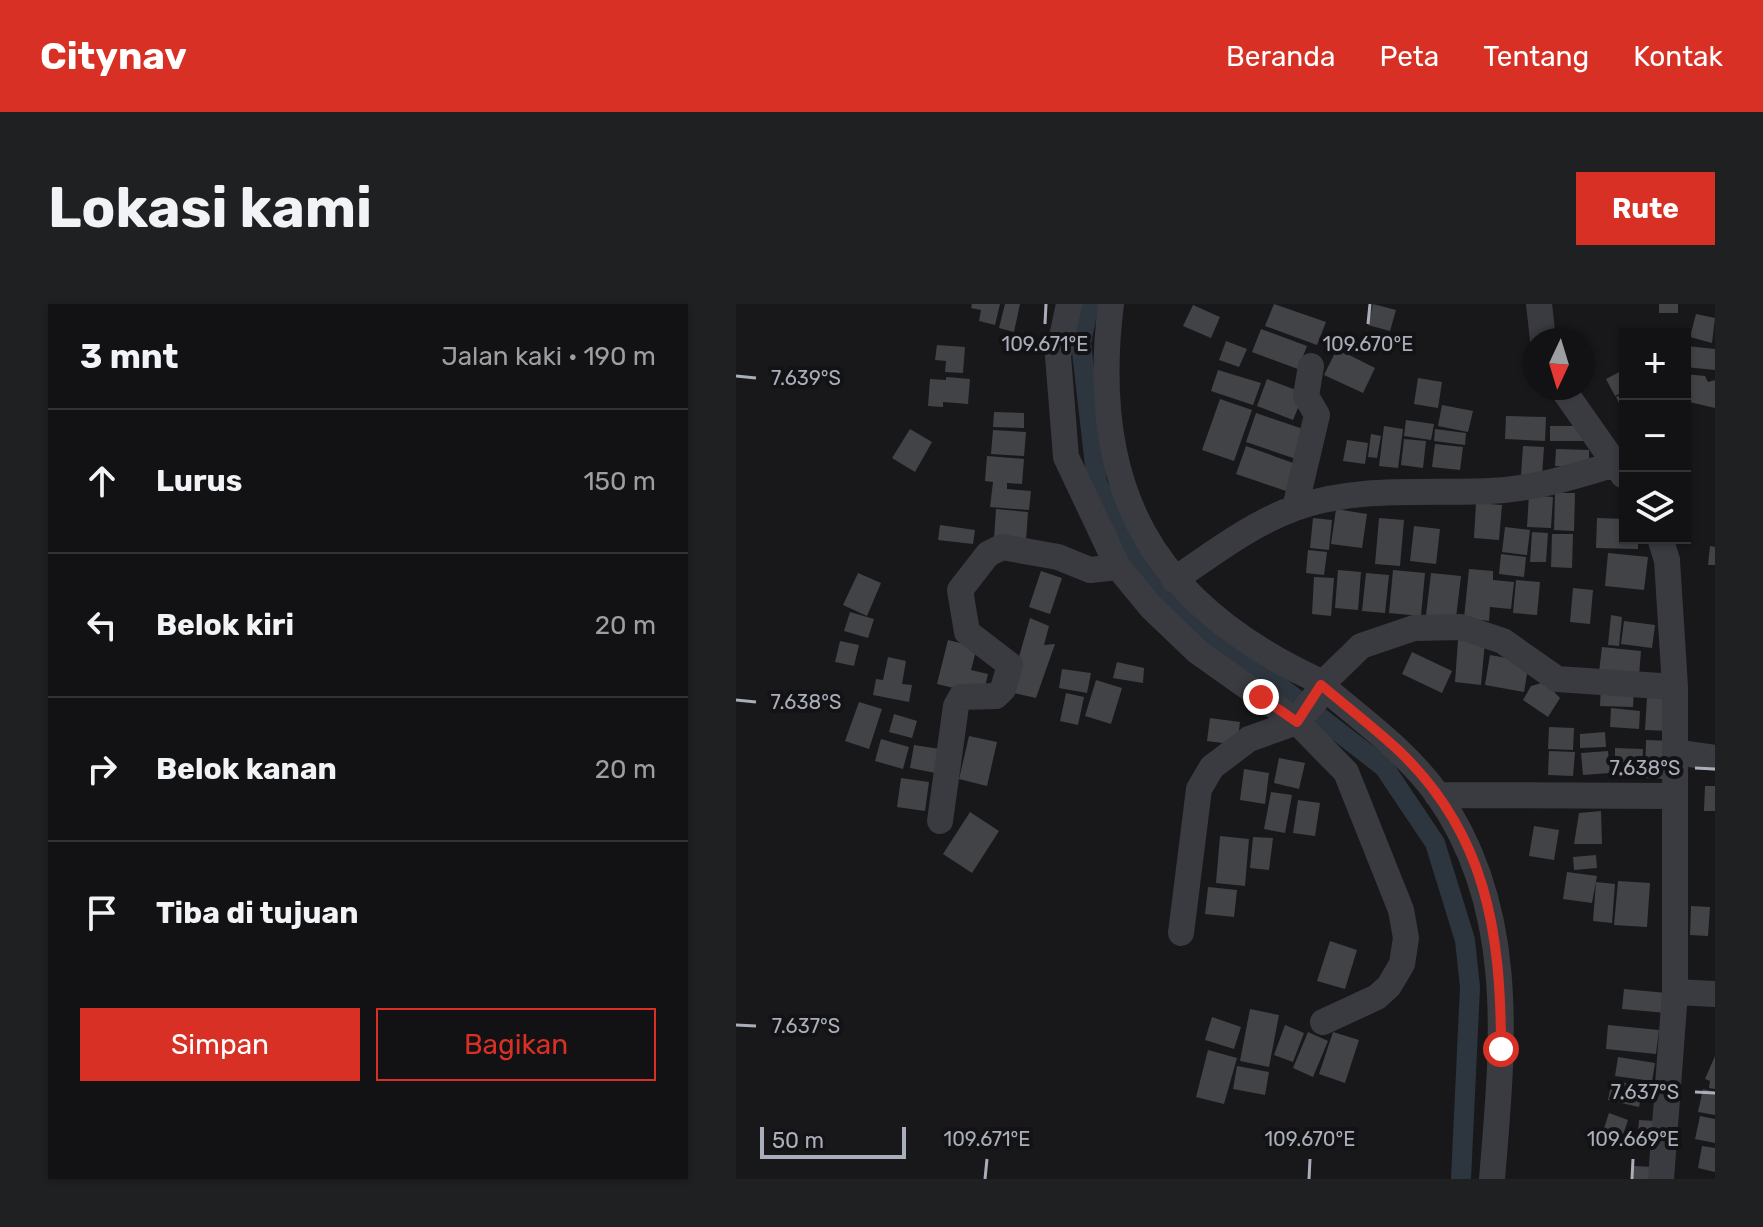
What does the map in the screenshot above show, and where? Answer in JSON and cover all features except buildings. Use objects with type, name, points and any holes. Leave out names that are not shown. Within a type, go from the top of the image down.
[{"type":"street","points":[[1069,304],[1058,356],[1066,457],[1118,567],[1151,607],[1198,652],[1311,702],[1396,748],[1437,795],[1476,860],[1493,932],[1501,992],[1501,1049],[1492,1179]]},
{"type":"street","points":[[1111,304],[1104,361],[1107,431],[1128,504],[1174,580],[1311,702],[1346,772],[1401,910],[1406,938],[1402,964],[1389,986],[1377,997],[1323,1022]]},
{"type":"street","points":[[1539,304],[1542,328]]},
{"type":"street","points":[[1295,508],[1317,415],[1306,396],[1311,366]]},
{"type":"street","points":[[1570,400],[1619,470]]},
{"type":"street","points":[[1174,580],[1238,537],[1295,508],[1330,499],[1382,494],[1492,491],[1551,485],[1619,471]]},
{"type":"street","points":[[1661,1179],[1697,993],[1675,796],[1691,754],[1675,687],[1667,560],[1662,544]]},
{"type":"street","points":[[940,821],[956,706],[961,697],[996,696],[1003,689],[1010,665],[967,632],[960,590],[988,554],[1002,547],[1058,557],[1090,570],[1118,567]]},
{"type":"street","points":[[1181,933],[1199,789],[1205,777],[1212,767],[1249,739],[1311,702],[1361,646],[1414,628],[1461,627],[1503,641],[1557,679],[1675,687]]},
{"type":"street","points":[[1437,795],[1675,796]]},
{"type":"waterway","points":[[1089,304],[1081,343],[1097,483],[1142,565],[1182,611],[1384,767],[1435,843],[1465,940],[1470,987],[1461,1179]]},
{"type":"route","points":[[1261,697],[1297,722],[1321,685],[1396,748],[1437,795],[1469,846],[1480,872],[1500,984],[1501,1049]]}]
